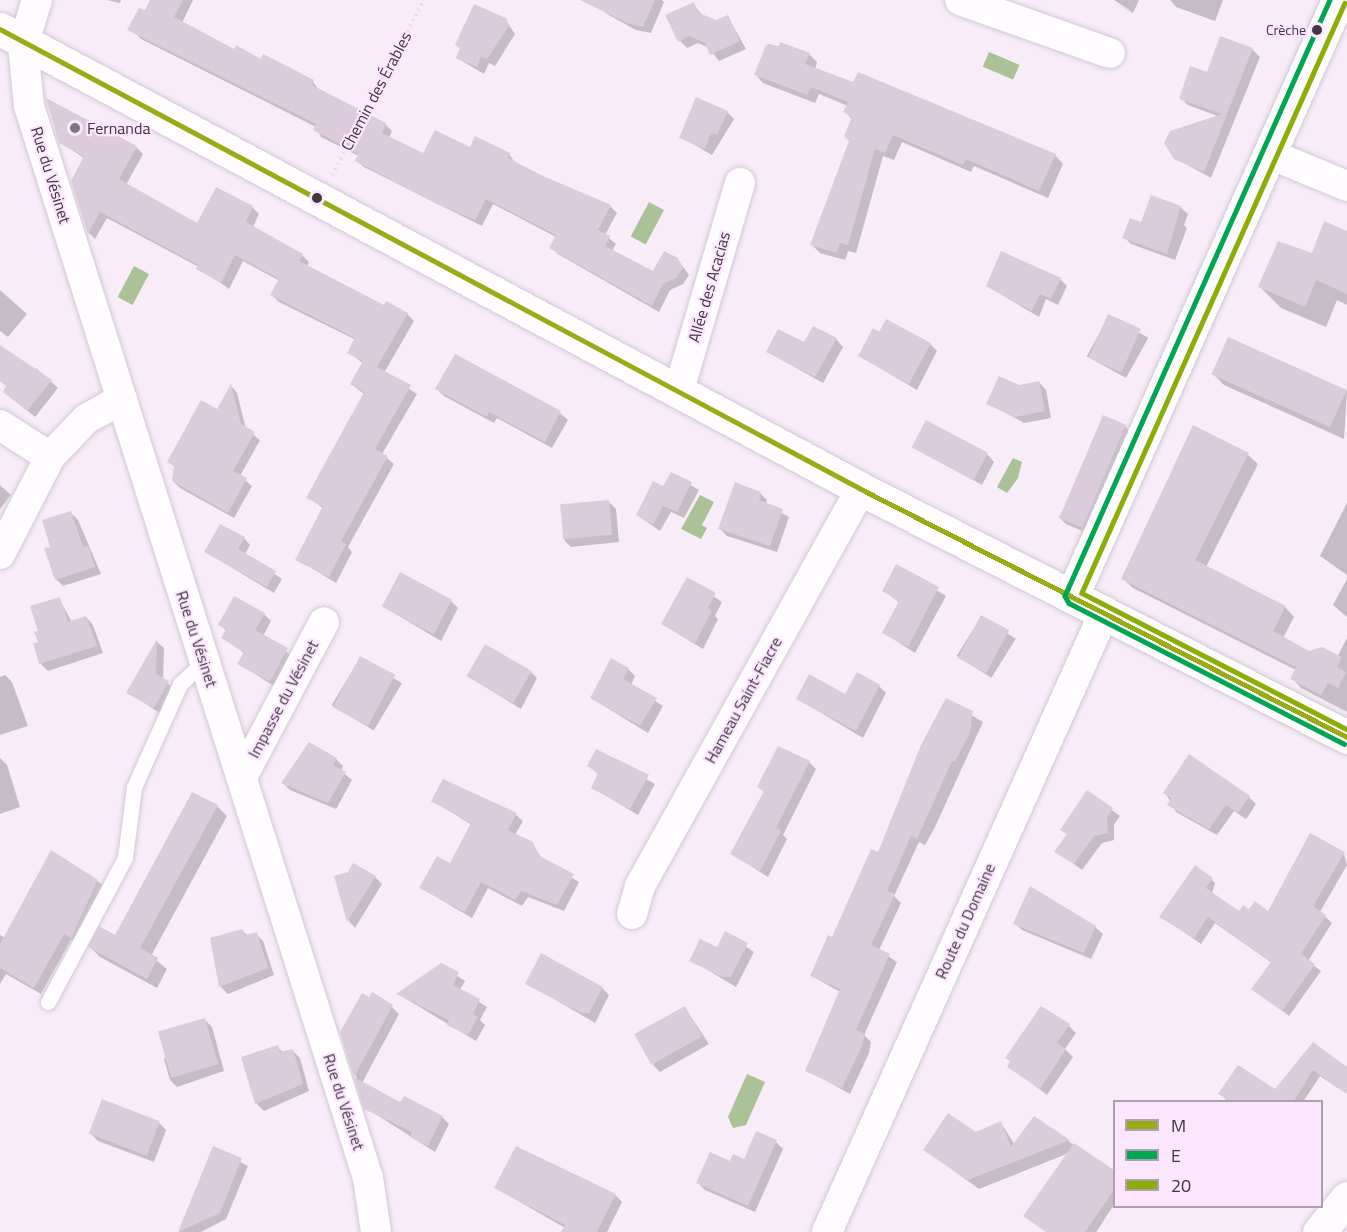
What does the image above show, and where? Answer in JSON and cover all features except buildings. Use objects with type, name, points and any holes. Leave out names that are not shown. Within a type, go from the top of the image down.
[{"type":"main road","points":[[1072,596],[1272,155],[1338,0]]},
{"type":"main road","points":[[12,37],[679,390],[861,489],[1105,611],[1347,737]]},
{"type":"main road","points":[[1319,1232],[1347,1198]]},
{"type":"street","points":[[12,37],[37,0]]},
{"type":"street","points":[[960,0],[1110,53]]},
{"type":"street","name":"Rue du Vésinet","points":[[12,37],[29,106],[373,1194],[376,1232]]},
{"type":"street","points":[[1272,155],[1347,186]]},
{"type":"street","name":"Allée des Acacias","points":[[679,390],[740,183]]},
{"type":"street","points":[[0,554],[50,457],[86,419],[122,399]]},
{"type":"street","points":[[0,425],[50,457]]},
{"type":"street","name":"Hameau Saint-Fiacre","points":[[632,914],[640,886],[861,489]]},
{"type":"street","name":"Route du Domaine","points":[[827,1232],[1105,611]]},
{"type":"street","name":"Impasse du Vésinet","points":[[242,777],[324,622]]},
{"type":"lane","points":[[48,1002],[125,858],[134,787],[180,684],[194,671],[207,669]]},
{"type":"path","name":"Chemin des Érables","points":[[329,181],[424,0]]},
{"type":"shaded area","points":[[989,52],[1019,65],[1013,80],[983,67]]},
{"type":"shaded area","points":[[649,202],[664,210],[646,244],[631,236]]},
{"type":"shaded area","points":[[134,266],[149,274],[133,305],[118,297]]},
{"type":"shaded area","points":[[1013,458],[1022,462],[1018,478],[1007,493],[997,487]]},
{"type":"shaded area","points":[[700,495],[714,502],[702,525],[707,528],[701,539],[681,529]]},
{"type":"shaded area","points":[[747,1074],[765,1082],[746,1125],[733,1128],[728,1117]]},
{"type":"transit line","name":"E","points":[[1330,0],[1065,596],[1069,603],[1344,744]]},
{"type":"transit line","name":"20","points":[[1345,3],[1082,593],[1347,729]]},
{"type":"transit line","name":"M","points":[[0,29],[861,489],[1347,737]]},
{"type":"place","name":"Crèche","points":[[1317,30]]},
{"type":"place","name":"Fernanda","points":[[75,128]]}]
